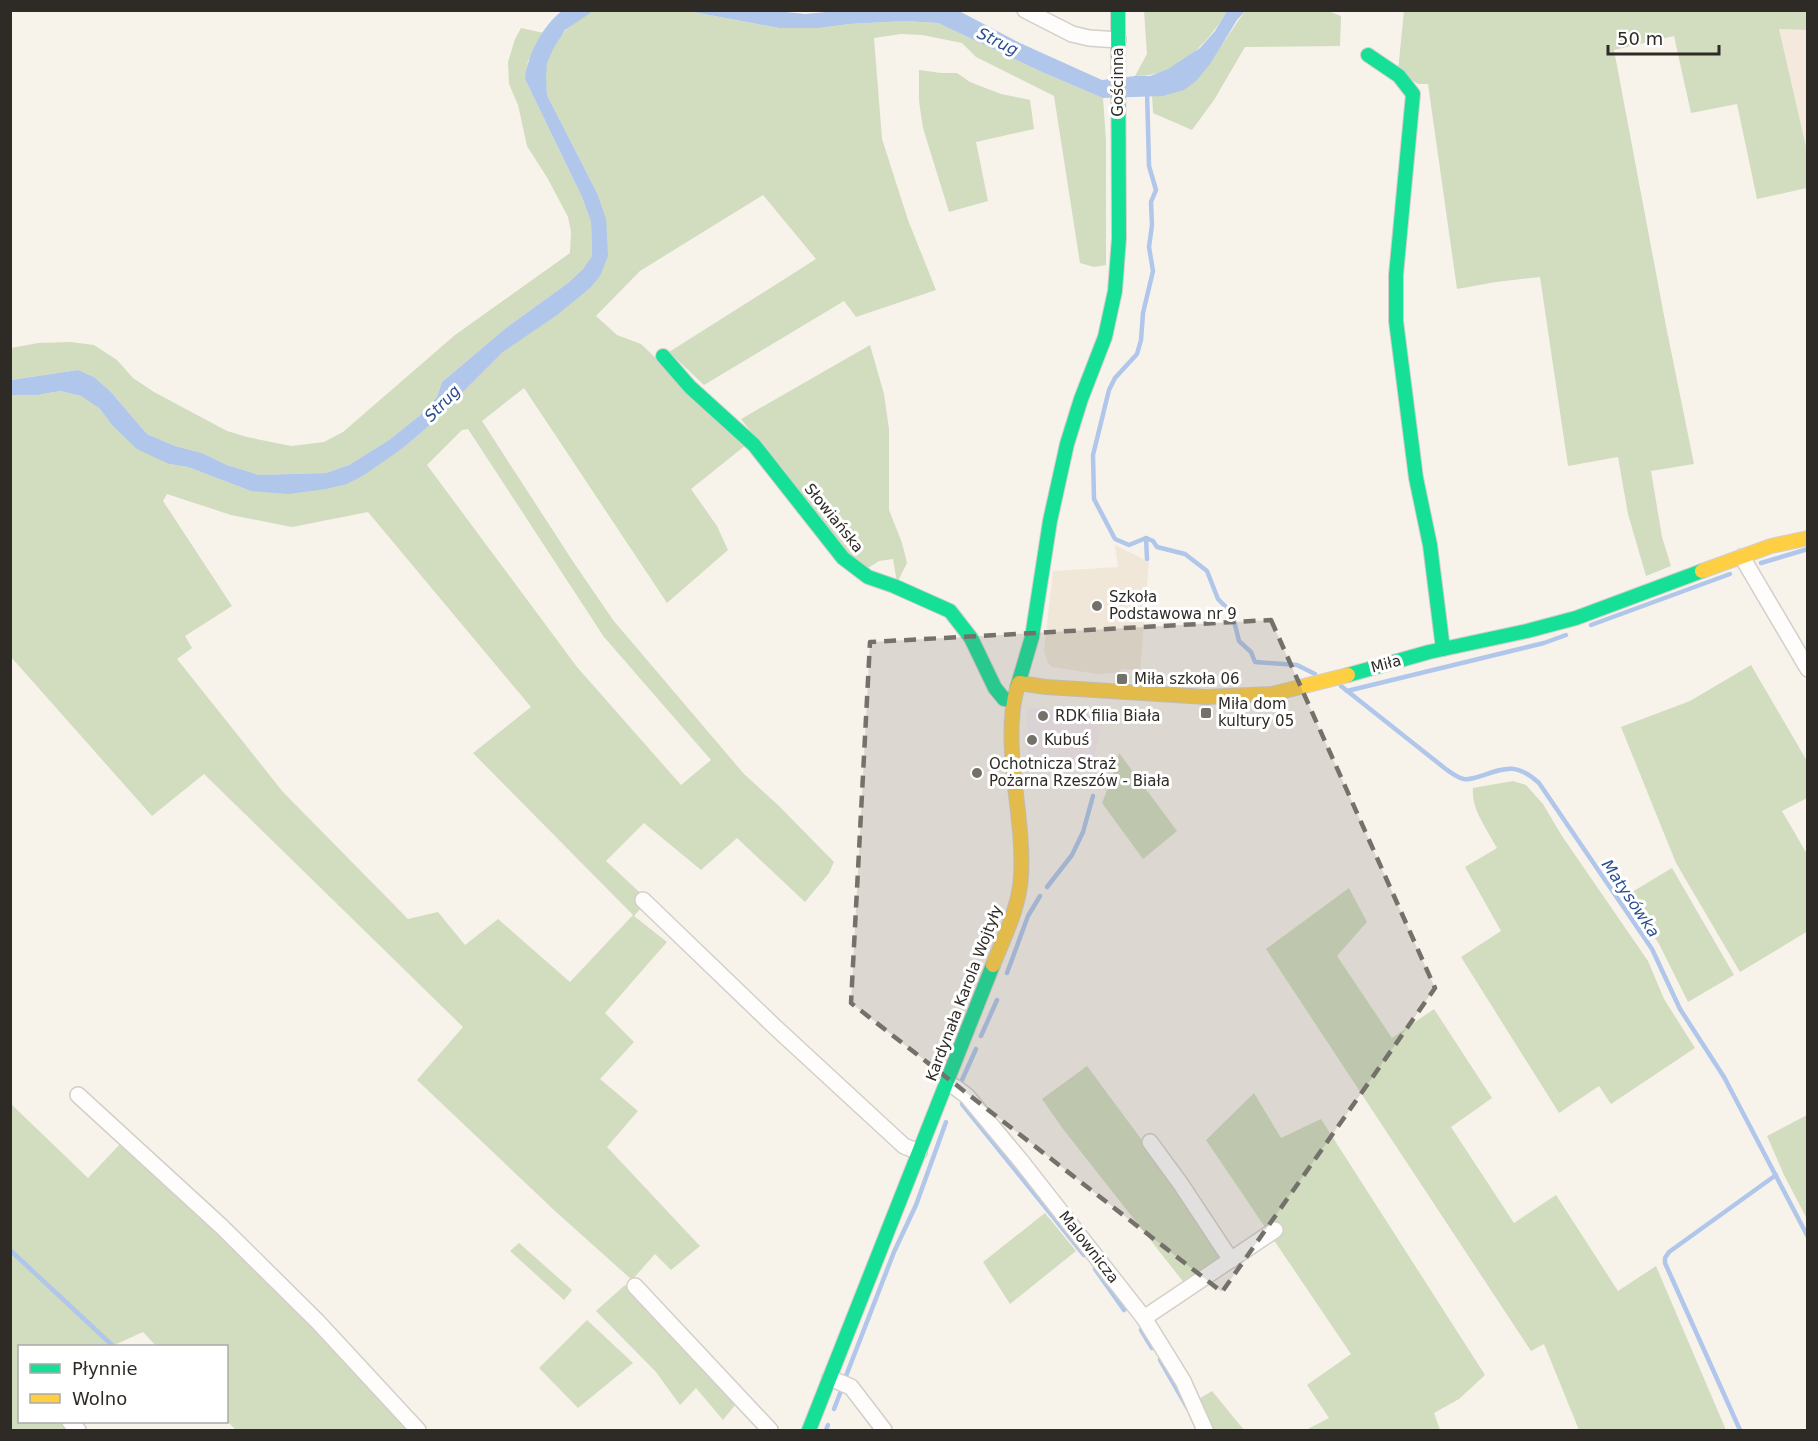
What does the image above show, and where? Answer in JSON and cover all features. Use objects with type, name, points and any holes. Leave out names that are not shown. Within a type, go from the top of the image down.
[{"type":"street","name":"Gościnna","points":[[1025,10],[1072,34],[1118,47]]},
{"type":"street","name":"Gościnna","points":[[1118,10],[1118,125]]},
{"type":"street","points":[[1368,55],[1387,66],[1409,86],[1413,94],[1396,275],[1396,321],[1416,478],[1430,545],[1443,649]]},
{"type":"street","name":"Kardynała Karola Wojtyły","points":[[809,1431],[1002,943],[1019,894],[1022,855],[1011,730],[1014,700],[1032,638],[1050,521],[1067,444],[1081,399],[1102,347],[1113,308],[1118,271],[1118,125]]},
{"type":"street","name":"Słowiańska","points":[[663,356],[690,387],[754,445],[843,558],[868,577],[950,610],[971,638],[995,688],[1004,699],[1014,700]]},
{"type":"street","name":"Miła","points":[[1019,682],[1046,687],[1168,696],[1272,694],[1443,649],[1576,618],[1771,546],[1808,538]]},
{"type":"street","points":[[1742,557],[1808,669]]},
{"type":"street","points":[[643,900],[776,1028],[904,1146],[919,1152]]},
{"type":"street","name":"Malownicza","points":[[946,1083],[967,1096],[1144,1318],[1183,1381],[1205,1431]]},
{"type":"street","points":[[78,1095],[222,1227],[318,1322],[418,1431]]},
{"type":"street","points":[[1150,1142],[1231,1260]]},
{"type":"street","points":[[1144,1318],[1275,1230]]},
{"type":"street","points":[[635,1286],[770,1431]]},
{"type":"street","points":[[830,1378],[851,1387],[884,1431]]},
{"type":"highlighted area","points":[[1271,620],[1435,988],[1222,1292],[851,1003],[870,642]]},
{"type":"shaded area","points":[[1779,29],[1807,30],[1807,151]]},
{"type":"shaded area","name":"Szkoła Podstawowa nr 9","points":[[1115,545],[1149,562],[1140,673],[1121,669],[1120,673],[1097,674],[1052,667],[1044,651],[1053,571],[1118,567]]},
{"type":"shaded area","points":[[1107,706],[1092,766],[1025,775],[1028,764],[1027,744],[1029,744],[1026,709],[1047,707],[1048,710]]},
{"type":"green space","points":[[593,11],[688,11],[779,28],[819,28],[905,21],[938,23],[1103,98],[1106,140],[1106,265],[1094,267],[1080,263],[1054,96],[976,57],[962,43],[922,35],[901,34],[874,38],[882,139],[908,220],[936,290],[856,317],[844,301],[704,385],[669,352],[816,259],[763,195],[640,271],[596,316],[617,335],[641,344],[746,445],[691,489],[717,526],[728,550],[667,603],[524,388],[482,421],[613,620],[744,774],[834,862],[829,873],[805,902],[737,838],[701,870],[644,823],[606,861],[648,900],[634,916],[667,942],[605,1013],[634,1042],[600,1079],[638,1111],[607,1147],[700,1246],[671,1270],[655,1254],[632,1280],[555,1211],[417,1080],[463,1027],[204,774],[152,816],[11,657],[10,395],[38,395],[60,391],[81,396],[100,409],[111,424],[169,464],[188,467],[251,491],[347,484],[403,448],[430,425],[503,352],[590,288],[597,193],[547,95],[546,78],[547,62],[554,46],[571,25]],"holes":[[[468,429],[604,637],[711,760],[681,785],[577,667],[427,465],[462,430]],[[167,494],[231,515],[292,527],[368,512],[531,707],[473,753],[633,915],[570,982],[498,919],[465,945],[438,912],[408,919],[283,792],[177,659],[192,648],[185,636],[232,606],[163,501]]]},
{"type":"green space","points":[[1144,11],[1227,11],[1200,46],[1177,65],[1150,75],[1135,76],[1147,54]]},
{"type":"green space","points":[[1245,11],[1328,11],[1341,16],[1340,46],[1245,47],[1214,100],[1192,130],[1153,113],[1152,95],[1163,95],[1223,43]]},
{"type":"green space","points":[[1404,11],[1807,11],[1807,30],[1779,29],[1807,151],[1807,188],[1757,199],[1737,104],[1691,113],[1674,36],[1614,50],[1694,464],[1651,471],[1662,537],[1671,566],[1646,576],[1628,514],[1618,457],[1568,466],[1540,277],[1457,289],[1428,84],[1418,84],[1398,71]]},
{"type":"green space","points":[[521,28],[544,33],[528,61],[525,79],[582,197],[591,222],[592,256],[583,269],[568,283],[506,328],[442,382],[437,397],[419,416],[389,440],[349,465],[326,473],[259,475],[147,434],[111,392],[94,377],[78,370],[11,380],[11,348],[38,343],[70,342],[94,345],[117,360],[133,378],[154,392],[227,431],[291,446],[324,442],[343,432],[455,335],[570,253],[571,232],[568,217],[527,146],[518,105],[509,84],[508,62]]},
{"type":"green space","points":[[919,70],[957,73],[970,82],[1001,94],[1030,100],[1034,129],[976,142],[988,201],[949,212],[923,128],[919,101]]},
{"type":"green space","points":[[870,345],[884,394],[889,429],[889,510],[907,563],[897,583],[893,559],[879,561],[868,568],[848,555],[741,419]]},
{"type":"green space","points":[[1751,665],[1807,761],[1807,798],[1782,811],[1807,854],[1808,931],[1740,972],[1676,863],[1621,727],[1690,701]]},
{"type":"green space","points":[[1119,753],[1177,831],[1143,859],[1102,803],[1117,765]]},
{"type":"green space","points":[[1513,781],[1526,785],[1543,804],[1562,836],[1648,961],[1664,999],[1695,1048],[1611,1104],[1599,1086],[1559,1113],[1461,957],[1501,931],[1465,867],[1497,848],[1474,804],[1473,788]]},
{"type":"green space","points":[[1672,868],[1734,975],[1688,1002],[1659,944],[1627,895]]},
{"type":"green space","points":[[1349,888],[1367,922],[1337,956],[1392,1038],[1434,1009],[1492,1098],[1451,1127],[1514,1223],[1556,1195],[1618,1291],[1656,1266],[1726,1430],[1579,1430],[1544,1344],[1531,1351],[1266,949]]},
{"type":"green space","points":[[1087,1066],[1176,1186],[1224,1259],[1185,1284],[1042,1099]]},
{"type":"green space","points":[[1254,1093],[1281,1138],[1321,1119],[1485,1375],[1459,1399],[1434,1413],[1440,1430],[1306,1430],[1329,1418],[1307,1385],[1351,1354],[1206,1140]]},
{"type":"green space","points":[[10,1103],[88,1178],[122,1142],[269,1279],[413,1430],[236,1430],[228,1422],[228,1345],[155,1345],[143,1332],[114,1345],[18,1345],[18,1423],[66,1423],[74,1430],[11,1430]]},
{"type":"green space","points":[[1807,1115],[1807,1219],[1767,1136]]},
{"type":"green space","points":[[1045,1213],[1076,1251],[1010,1304],[983,1262]]},
{"type":"green space","points":[[519,1243],[572,1290],[564,1300],[510,1251]]},
{"type":"green space","points":[[625,1285],[736,1404],[723,1420],[696,1388],[680,1405],[656,1372],[596,1311]]},
{"type":"green space","points":[[587,1320],[633,1363],[578,1408],[539,1368]]},
{"type":"green space","points":[[1212,1391],[1244,1430],[1209,1430],[1197,1400]]},
{"type":"water","name":"Strug","points":[[768,10],[805,14],[847,10],[959,11],[1020,43],[1102,80],[1150,76],[1168,69],[1200,48],[1215,31],[1227,11],[1245,11],[1210,64],[1196,81],[1184,90],[1163,96],[1103,98],[938,23],[905,21],[819,28],[779,28],[688,11]]},
{"type":"water","name":"Strug","points":[[562,11],[593,11],[565,30],[553,49],[547,63],[547,95],[597,193],[606,219],[608,256],[600,276],[590,288],[557,315],[503,352],[430,425],[403,448],[347,484],[288,494],[251,491],[188,467],[169,464],[137,449],[111,424],[100,409],[81,396],[60,391],[38,395],[11,395],[11,380],[78,370],[94,377],[111,392],[147,434],[259,475],[326,473],[349,465],[389,440],[419,416],[437,397],[442,382],[506,328],[568,283],[583,269],[592,256],[591,222],[582,197],[525,79],[526,70],[537,42],[548,24]]},
{"type":"waterway","name":"Matysówka","points":[[1147,90],[1149,166],[1156,190],[1151,202],[1152,225],[1149,247],[1153,271],[1143,313],[1141,340],[1137,354],[1115,378],[1109,390],[1093,455],[1094,499],[1115,539],[1129,545],[1146,538],[1153,541],[1157,547],[1185,554],[1207,571],[1218,599],[1232,613],[1239,641],[1251,652],[1255,662],[1297,665],[1315,674]]},
{"type":"waterway","points":[[1146,538],[1147,559]]},
{"type":"waterway","points":[[1761,563],[1808,549]]},
{"type":"waterway","points":[[1591,625],[1730,574]]},
{"type":"waterway","points":[[1347,691],[1544,643],[1566,635]]},
{"type":"waterway","name":"Matysówka","points":[[1341,686],[1460,778],[1469,779],[1510,769],[1524,772],[1539,783],[1652,949],[1680,1009],[1724,1077],[1808,1237]]},
{"type":"waterway","points":[[1047,887],[1072,855],[1083,832],[1093,796]]},
{"type":"waterway","points":[[1007,973],[1028,916],[1040,896]]},
{"type":"waterway","points":[[981,1036],[997,1000]]},
{"type":"waterway","points":[[962,1080],[976,1049]]},
{"type":"waterway","points":[[962,1104],[1084,1255]]},
{"type":"waterway","points":[[846,1376],[894,1252],[916,1205],[946,1122]]},
{"type":"waterway","points":[[1740,1430],[1665,1263],[1665,1258],[1669,1252],[1776,1175]]},
{"type":"waterway","points":[[10,1250],[112,1345]]},
{"type":"waterway","points":[[1095,1269],[1124,1310]]},
{"type":"waterway","points":[[1141,1330],[1152,1348]]},
{"type":"waterway","points":[[1160,1360],[1188,1409]]},
{"type":"waterway","points":[[834,1409],[841,1391]]},
{"type":"waterway","points":[[826,1430],[828,1425]]},
{"type":"traffic: fast","points":[[1017,688],[1032,637],[1050,521],[1067,444],[1081,399],[1105,337],[1115,291],[1119,238],[1118,10]]},
{"type":"traffic: fast","points":[[1368,55],[1399,76],[1413,94],[1396,275],[1396,321],[1416,478],[1430,545],[1443,649]]},
{"type":"traffic: fast","points":[[663,356],[690,387],[754,445],[843,558],[868,577],[950,611],[971,638],[995,688],[1004,699],[1014,700]]},
{"type":"traffic: fast","points":[[1348,675],[1429,652],[1576,618],[1702,571]]},
{"type":"traffic: fast","points":[[809,1430],[993,965]]},
{"type":"traffic: slow","points":[[1702,571],[1771,546],[1808,538]]},
{"type":"traffic: slow","points":[[1019,683],[1046,687],[1206,697],[1272,694],[1348,675]]},
{"type":"traffic: slow","points":[[993,965],[1020,889],[1020,830],[1011,733],[1017,688]]},
{"type":"place","name":"Szkoła Podstawowa nr 9","points":[[1097,606]]},
{"type":"place","name":"Miła szkoła 06","points":[[1122,679]]},
{"type":"place","name":"Miła dom kultury 05","points":[[1206,713]]},
{"type":"place","name":"RDK filia Biała","points":[[1043,716]]},
{"type":"place","name":"Kubuś","points":[[1032,740]]},
{"type":"place","name":"Ochotnicza Straż Pożarna Rzeszów - Biała","points":[[977,773]]}]
